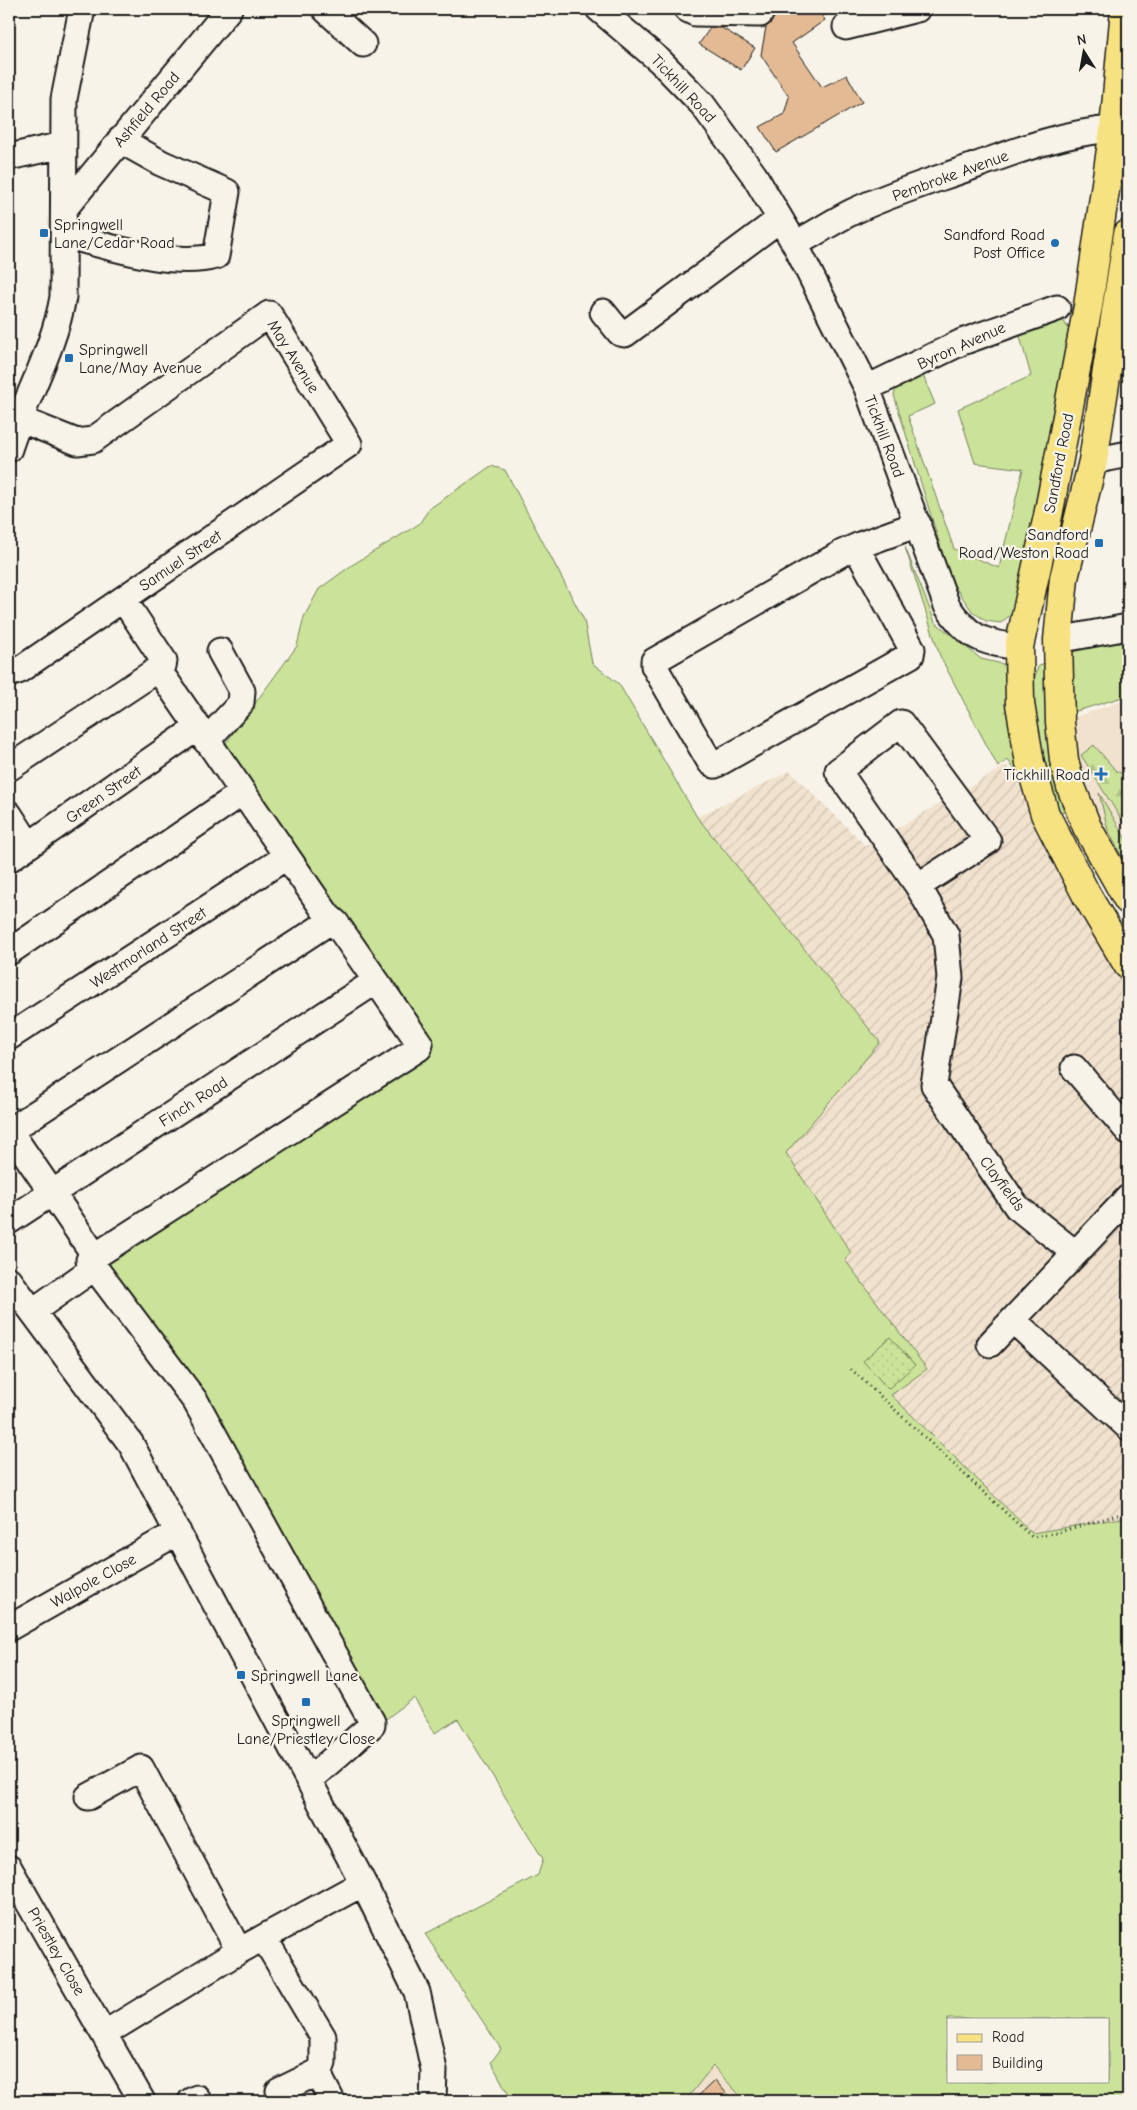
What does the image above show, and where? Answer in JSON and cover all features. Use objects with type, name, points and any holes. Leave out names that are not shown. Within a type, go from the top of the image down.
[{"type":"main road","name":"Sandford Road","points":[[1019,647],[1048,516],[1092,285],[1114,129],[1125,9]]},
{"type":"main road","name":"Sandford Road","points":[[1058,640],[1064,578],[1093,461],[1124,287],[1128,234]]},
{"type":"main road","points":[[1128,900],[1087,826],[1071,787],[1064,760],[1060,722],[1058,640],[1019,647],[1020,704],[1023,724],[1030,763],[1045,814],[1087,896],[1128,965]]},
{"type":"street","points":[[9,449],[18,419],[58,326],[64,297],[64,99],[82,9]]},
{"type":"street","name":"Ashfield Road","points":[[64,209],[229,9]]},
{"type":"street","points":[[325,9],[363,44]]},
{"type":"street","name":"Tickhill Road","points":[[599,9],[660,61],[702,104],[754,175],[795,244],[867,388],[918,524],[931,568],[947,606],[958,622],[971,635],[991,644],[1019,647]]},
{"type":"street","points":[[687,9],[695,13],[760,14]]},
{"type":"street","points":[[846,27],[917,9]]},
{"type":"street","name":"Pembroke Avenue","points":[[795,244],[853,212],[906,190],[1028,148],[1094,130],[1114,129]]},
{"type":"street","points":[[64,235],[147,255],[194,260],[216,256],[227,192],[161,163],[120,140]]},
{"type":"street","points":[[9,157],[63,145]]},
{"type":"street","points":[[603,312],[618,331],[625,334],[780,219]]},
{"type":"street","name":"Byron Avenue","points":[[867,388],[962,342],[1057,308],[1079,298],[1092,285]]},
{"type":"street","points":[[1057,308],[1071,318],[1082,340]]},
{"type":"street","name":"May Avenue","points":[[18,419],[78,442],[93,440],[269,314],[349,444]]},
{"type":"street","name":"Samuel Street","points":[[9,674],[18,671],[349,444]]},
{"type":"street","points":[[1093,461],[1128,454]]},
{"type":"street","points":[[856,547],[912,649],[911,655],[715,765],[710,762],[654,666],[654,661],[856,547],[918,524]]},
{"type":"street","points":[[9,768],[163,666],[164,661],[123,599]]},
{"type":"street","points":[[1058,640],[1128,627]]},
{"type":"street","name":"Green Street","points":[[19,852],[201,735],[241,703],[242,691],[220,651]]},
{"type":"street","points":[[158,669],[201,735],[286,857],[420,1044],[419,1048],[95,1262],[18,1299],[131,1444],[310,1779],[417,1992],[434,2070],[433,2101]]},
{"type":"street","name":"Clayfields","points":[[918,886],[988,842],[901,723],[838,771],[918,886],[946,935],[950,978],[934,1085],[1017,1207],[1075,1254]]},
{"type":"street","points":[[9,952],[242,793]]},
{"type":"street","points":[[9,814],[19,852]]},
{"type":"street","name":"Westmorland Street","points":[[11,1030],[286,857]]},
{"type":"street","points":[[310,1779],[372,1725],[372,1722],[196,1402],[95,1262],[9,1130],[332,920]]},
{"type":"street","name":"Finch Road","points":[[9,1220],[376,981]]},
{"type":"street","points":[[1074,1068],[1128,1131]]},
{"type":"street","points":[[990,1344],[1128,1198]]},
{"type":"street","points":[[1012,1320],[1128,1427]]},
{"type":"street","name":"Walpole Close","points":[[9,1628],[178,1532]]},
{"type":"street","points":[[88,1797],[140,1768],[239,1951]]},
{"type":"street","name":"Priestley Close","points":[[9,1868],[142,2101]]},
{"type":"street","points":[[104,2034],[239,1951],[363,1883]]},
{"type":"street","points":[[264,1938],[323,2037],[321,2080],[332,2101]]},
{"type":"street","points":[[279,2091],[320,2071]]},
{"type":"path","points":[[851,1369],[1032,1537],[1052,1534],[1128,1512]]},
{"type":"shaded area","name":"Tickhill Road","points":[[1128,699],[1128,900],[1060,722]]},
{"type":"shaded area","points":[[1007,765],[1128,963],[1128,1517],[1032,1533],[891,1395],[927,1369],[845,1260],[851,1253],[785,1153],[880,1042],[697,817],[790,771],[866,846]]},
{"type":"shaded area","points":[[713,2066],[745,2101],[685,2101]]},
{"type":"green space","points":[[1049,320],[1063,320],[1074,337],[1016,610],[1001,623],[986,621],[972,611],[951,581],[894,395],[898,384],[922,373],[935,404],[908,416],[954,549],[999,568],[1023,469],[975,463],[958,409],[1031,376],[1019,333]]},
{"type":"green space","points":[[491,466],[505,470],[584,620],[592,663],[619,684],[697,817],[880,1042],[786,1153],[851,1253],[845,1260],[927,1369],[891,1395],[1032,1533],[1128,1517],[1128,2101],[745,2101],[713,2066],[685,2101],[512,2101],[491,2062],[501,2049],[425,1934],[538,1875],[543,1859],[458,1719],[435,1733],[414,1698],[382,1722],[99,1261],[429,1047],[226,749],[226,743],[297,646],[304,617],[319,589],[352,565],[419,524],[429,509]]},
{"type":"green space","points":[[905,547],[935,622],[981,659],[1007,665],[1027,788],[1008,760],[998,767],[940,656]]},
{"type":"green space","points":[[1128,635],[1128,691],[1126,696],[1070,713],[1067,657],[1078,646]]},
{"type":"green space","points":[[1045,662],[1046,713],[1055,766],[1070,814],[1052,809],[1039,758],[1031,689],[1038,667]]},
{"type":"green space","points":[[1094,745],[1116,771],[1128,776],[1128,830],[1081,755]]},
{"type":"green space","points":[[1099,793],[1128,843],[1128,869],[1108,830]]},
{"type":"green space","points":[[890,1337],[915,1365],[888,1389],[863,1361]]},
{"type":"building","points":[[788,9],[818,9],[825,20],[792,43],[822,87],[847,75],[862,102],[776,152],[760,127],[784,114],[789,97],[761,55],[766,27],[773,18]]},
{"type":"building","points":[[710,28],[722,28],[755,48],[741,70],[699,44]]},
{"type":"building","points":[[715,2080],[733,2101],[693,2101]]},
{"type":"place","name":"Springwell Lane/Cedar Road","points":[[44,233]]},
{"type":"place","name":"Sandford Road Post Office","points":[[1055,243]]},
{"type":"place","name":"Springwell Lane/May Avenue","points":[[69,358]]},
{"type":"place","name":"Sandford Road/Weston Road","points":[[1099,543]]},
{"type":"place","name":"Tickhill Road","points":[[1101,774]]},
{"type":"place","name":"Springwell Lane","points":[[241,1675]]},
{"type":"place","name":"Springwell Lane/Priestley Close","points":[[306,1702]]}]
